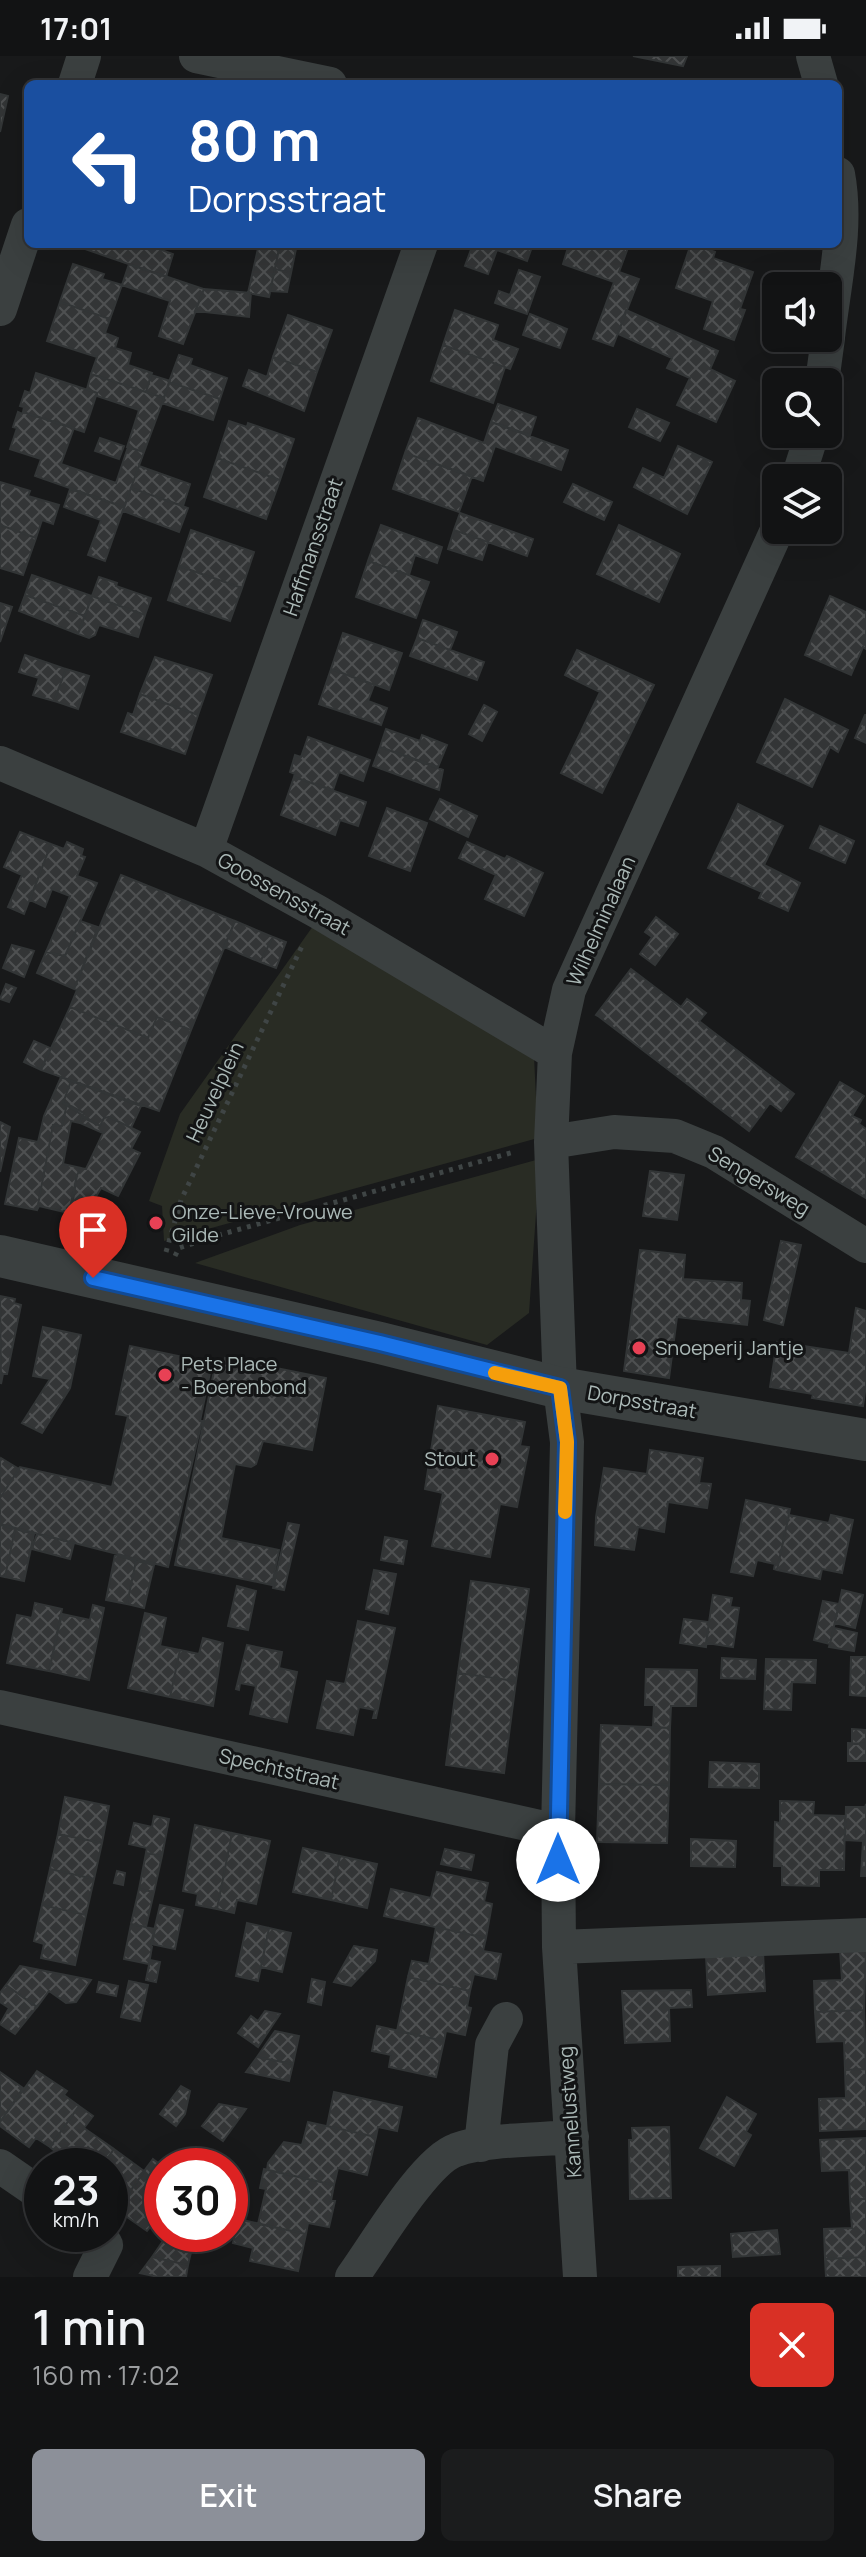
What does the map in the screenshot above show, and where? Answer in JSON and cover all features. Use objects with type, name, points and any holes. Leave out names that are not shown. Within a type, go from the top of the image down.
[{"type":"street","points":[[76,80],[84,56]]},
{"type":"street","points":[[196,56],[311,80]]},
{"type":"street","points":[[813,56],[820,80]]},
{"type":"street","points":[[842,195],[854,233],[842,281]]},
{"type":"street","points":[[0,309],[24,237]]},
{"type":"street","name":"Haffmansstraat","points":[[206,850],[420,248]]},
{"type":"street","name":"Wilhelminalaan","points":[[560,1388],[551,1142],[555,1053],[569,990],[771,544]]},
{"type":"street","name":"Goossensstraat","points":[[0,763],[206,850],[318,912],[555,1053]]},
{"type":"street","name":"Sengersweg","points":[[551,1142],[614,1132],[675,1136],[714,1152],[866,1246]]},
{"type":"street","name":"Dorpsstraat","points":[[0,1256],[560,1388],[866,1440]]},
{"type":"street","name":"Kannelustweg","points":[[560,1388],[567,1442],[558,1831],[559,1947],[580,2277]]},
{"type":"street","name":"Spechtstraat","points":[[0,1707],[558,1831]]},
{"type":"street","points":[[559,1947],[866,1935]]},
{"type":"street","points":[[481,2145],[492,2045],[506,2019]]},
{"type":"street","points":[[352,2277],[430,2167],[454,2150],[572,2137]]},
{"type":"street","points":[[0,2166],[24,2183]]},
{"type":"street","points":[[90,2277],[102,2252]]},
{"type":"path","name":"Heuvelplein","points":[[154,1292],[181,1200],[318,912]]},
{"type":"path","points":[[154,1292],[179,1248],[551,1142]]},
{"type":"shaded area","points":[[318,919],[534,1057],[538,1138],[164,1241],[162,1206],[149,1201],[180,1114]]},
{"type":"shaded area","points":[[536,1160],[539,1171],[529,1313],[487,1345],[195,1263],[300,1225]]},
{"type":"building","points":[[633,56],[687,56],[683,66]]},
{"type":"building","points":[[0,94],[8,96],[0,132]]},
{"type":"building","points":[[82,248],[156,248],[173,254],[166,277]]},
{"type":"building","points":[[258,248],[279,248],[269,297],[248,293]]},
{"type":"building","points":[[279,248],[296,248],[291,273],[275,269]]},
{"type":"building","points":[[472,248],[532,248],[527,261],[497,250],[488,274],[465,266]]},
{"type":"building","points":[[568,248],[628,248],[619,272],[639,279],[613,346],[593,339],[614,282],[563,264]]},
{"type":"building","points":[[690,248],[715,252],[713,258],[753,272],[740,309],[745,310],[734,340],[704,329],[713,301],[676,288]]},
{"type":"building","points":[[73,264],[104,274],[102,279],[122,285],[110,319],[60,302]]},
{"type":"building","points":[[129,264],[204,289],[183,344],[159,336],[170,301],[122,285]]},
{"type":"building","points":[[275,269],[291,273],[287,292],[270,291]]},
{"type":"building","points":[[519,270],[540,277],[527,314],[495,303],[499,291],[510,295]]},
{"type":"building","points":[[204,289],[251,293],[249,317],[195,311]]},
{"type":"building","points":[[60,302],[110,319],[105,333],[118,338],[115,348],[131,353],[128,365],[152,373],[146,392],[91,374],[97,357],[47,341]]},
{"type":"building","points":[[455,310],[498,325],[493,340],[518,349],[510,369],[443,345]]},
{"type":"building","points":[[626,310],[718,351],[710,369],[735,381],[716,422],[677,405],[690,378],[667,368],[672,358],[618,334]]},
{"type":"building","points":[[530,314],[567,329],[560,348],[523,335]]},
{"type":"building","points":[[288,315],[332,330],[317,372],[273,357]]},
{"type":"building","points":[[443,345],[505,367],[493,403],[431,381]]},
{"type":"building","points":[[179,355],[192,359],[190,365],[227,378],[220,399],[169,382]]},
{"type":"building","points":[[273,357],[317,372],[304,411],[243,386],[249,370],[267,377]]},
{"type":"building","points":[[36,373],[97,393],[84,432],[23,412],[24,407],[20,406],[25,391],[30,393]]},
{"type":"building","points":[[91,374],[164,398],[144,452],[127,447],[139,410],[97,396],[97,393],[87,389]]},
{"type":"building","points":[[151,375],[170,381],[164,398],[146,392]]},
{"type":"building","points":[[169,382],[220,399],[213,420],[162,403]]},
{"type":"building","points":[[498,404],[536,417],[530,435],[491,422]]},
{"type":"building","points":[[637,409],[669,423],[660,441],[629,427]]},
{"type":"building","points":[[18,412],[74,428],[61,464],[116,483],[128,447],[144,452],[124,507],[35,476],[41,459],[10,449],[17,428],[13,427]]},
{"type":"building","points":[[418,418],[484,443],[491,422],[568,450],[561,470],[495,446],[483,481],[405,453]]},
{"type":"building","points":[[229,421],[247,427],[248,423],[294,439],[280,480],[217,458]]},
{"type":"building","points":[[100,438],[124,446],[119,459],[95,451]]},
{"type":"building","points":[[678,446],[712,462],[687,514],[634,487],[643,468],[664,478]]},
{"type":"building","points":[[405,453],[472,476],[459,512],[393,489]]},
{"type":"building","points":[[217,458],[280,480],[266,519],[204,497]]},
{"type":"building","points":[[139,466],[190,484],[183,506],[131,488]]},
{"type":"building","points":[[0,482],[30,491],[28,496],[59,505],[53,524],[42,520],[36,538],[0,525]]},
{"type":"building","points":[[573,484],[612,502],[604,520],[564,502]]},
{"type":"building","points":[[131,488],[188,508],[179,532],[123,511]]},
{"type":"building","points":[[70,489],[124,507],[105,561],[88,555],[101,520],[64,507]]},
{"type":"building","points":[[460,513],[533,539],[527,556],[454,530]]},
{"type":"building","points":[[0,525],[36,538],[23,575],[0,568]]},
{"type":"building","points":[[381,525],[442,547],[437,563],[415,555],[409,575],[368,561]]},
{"type":"building","points":[[619,525],[680,554],[659,602],[597,574]]},
{"type":"building","points":[[191,530],[254,552],[242,588],[179,566]]},
{"type":"building","points":[[454,530],[488,542],[482,560],[448,549]]},
{"type":"building","points":[[368,561],[429,582],[416,618],[356,597]]},
{"type":"building","points":[[179,566],[242,588],[230,621],[168,600]]},
{"type":"building","points":[[32,575],[92,596],[85,616],[25,595]]},
{"type":"building","points":[[99,577],[151,598],[145,615],[92,596]]},
{"type":"building","points":[[25,595],[85,616],[78,634],[19,611]]},
{"type":"building","points":[[92,596],[145,615],[138,637],[99,625],[95,635],[89,638],[78,634]]},
{"type":"building","points":[[830,596],[866,612],[866,649],[863,647],[851,675],[805,655]]},
{"type":"building","points":[[0,603],[12,607],[0,642]]},
{"type":"building","points":[[423,620],[457,632],[450,650],[417,638]]},
{"type":"building","points":[[343,633],[402,653],[389,690],[331,669]]},
{"type":"building","points":[[417,638],[484,662],[477,680],[410,656]]},
{"type":"building","points":[[577,650],[654,685],[602,793],[561,773],[600,692],[565,675]]},
{"type":"building","points":[[25,655],[66,669],[54,701],[33,695],[39,678],[19,672]]},
{"type":"building","points":[[155,657],[212,675],[198,715],[140,694]]},
{"type":"building","points":[[66,669],[89,676],[78,709],[54,701]]},
{"type":"building","points":[[331,669],[374,685],[368,701],[387,708],[381,725],[319,704]]},
{"type":"building","points":[[140,694],[198,715],[185,754],[121,732],[128,713],[133,715]]},
{"type":"building","points":[[785,699],[848,730],[838,752],[830,747],[812,787],[757,762]]},
{"type":"building","points":[[484,705],[497,712],[482,741],[469,734]]},
{"type":"building","points":[[866,715],[866,743],[855,738]]},
{"type":"building","points":[[386,729],[420,741],[422,735],[447,745],[438,767],[380,747]]},
{"type":"building","points":[[308,737],[370,760],[363,781],[339,772],[333,790],[294,777],[295,774],[290,772],[295,755],[301,757]]},
{"type":"building","points":[[380,747],[443,770],[439,790],[373,766]]},
{"type":"building","points":[[294,777],[366,802],[358,826],[340,820],[335,835],[281,815]]},
{"type":"building","points":[[440,799],[477,816],[468,837],[430,819]]},
{"type":"building","points":[[738,804],[783,826],[764,865],[800,883],[788,911],[759,898],[762,892],[708,868]]},
{"type":"building","points":[[387,808],[427,823],[410,871],[369,856]]},
{"type":"building","points":[[820,826],[854,841],[845,863],[810,848]]},
{"type":"building","points":[[20,832],[51,844],[24,914],[8,907],[22,875],[4,867]]},
{"type":"building","points":[[67,842],[83,849],[81,856],[85,857],[77,876],[97,883],[65,956],[46,952],[70,896],[52,889],[45,907],[30,900],[51,844],[64,849]]},
{"type":"building","points":[[467,842],[543,873],[524,916],[485,899],[496,875],[459,858]]},
{"type":"building","points":[[121,875],[235,921],[191,1030],[157,1017],[148,1038],[70,1007],[77,990],[74,989]]},
{"type":"building","points":[[656,917],[678,934],[655,965],[640,954],[652,937],[645,932]]},
{"type":"building","points":[[80,921],[98,927],[74,989],[37,973],[46,952],[65,956]]},
{"type":"building","points":[[235,921],[273,937],[260,962],[224,947]]},
{"type":"building","points":[[273,937],[286,942],[276,968],[260,962]]},
{"type":"building","points":[[12,945],[34,951],[24,977],[3,968]]},
{"type":"building","points":[[631,969],[681,1007],[687,999],[706,1013],[699,1021],[794,1094],[781,1111],[770,1103],[749,1131],[596,1015]]},
{"type":"building","points":[[6,984],[16,988],[9,1002],[0,999]]},
{"type":"building","points":[[70,1007],[148,1038],[157,1017],[191,1030],[159,1111],[41,1070]]},
{"type":"building","points":[[34,1041],[50,1048],[41,1070],[24,1062]]},
{"type":"building","points":[[61,1077],[71,1081],[63,1103],[67,1104],[62,1126],[53,1125],[37,1210],[5,1204],[19,1138],[38,1142],[44,1116]]},
{"type":"building","points":[[71,1081],[141,1106],[131,1128],[109,1117],[104,1118],[100,1126],[63,1103]]},
{"type":"building","points":[[840,1082],[864,1096],[852,1116],[861,1120],[859,1124],[866,1129],[866,1198],[796,1157]]},
{"type":"building","points":[[67,1104],[84,1113],[80,1123],[71,1121],[63,1164],[81,1168],[72,1207],[64,1212],[39,1206],[37,1210],[53,1125],[62,1126]]},
{"type":"building","points":[[82,1117],[100,1126],[104,1118],[109,1117],[140,1132],[131,1149],[140,1153],[118,1196],[101,1188],[93,1202],[85,1208],[71,1203],[77,1175],[81,1168],[86,1169],[103,1133],[80,1123]]},
{"type":"building","points":[[0,1122],[10,1127],[0,1172]]},
{"type":"building","points":[[650,1171],[684,1175],[677,1220],[643,1216]]},
{"type":"building","points":[[781,1241],[801,1245],[783,1325],[764,1320]]},
{"type":"building","points":[[640,1250],[685,1255],[683,1279],[742,1283],[741,1300],[750,1301],[747,1325],[677,1317],[669,1378],[624,1371]]},
{"type":"building","points":[[0,1296],[15,1299],[14,1303],[21,1305],[7,1374],[3,1374],[1,1384]]},
{"type":"building","points":[[856,1308],[866,1311],[863,1406],[770,1387],[777,1342],[849,1353]]},
{"type":"building","points":[[43,1327],[81,1335],[70,1388],[42,1433],[22,1423],[50,1379],[33,1376]]},
{"type":"building","points":[[130,1346],[212,1363],[202,1421],[168,1567],[0,1524],[0,1498],[20,1467],[112,1487],[128,1416],[116,1414]]},
{"type":"building","points":[[225,1358],[243,1362],[241,1371],[250,1373],[252,1363],[326,1378],[312,1450],[263,1441],[256,1464],[251,1467],[235,1464],[221,1538],[279,1550],[272,1585],[175,1565],[215,1366],[223,1368]]},
{"type":"building","points":[[438,1406],[525,1422],[520,1446],[529,1447],[517,1507],[500,1504],[490,1557],[432,1546],[443,1493],[425,1489]]},
{"type":"building","points":[[650,1450],[703,1458],[699,1483],[711,1484],[707,1508],[668,1502],[664,1532],[638,1527],[634,1550],[595,1545],[604,1468],[647,1474]]},
{"type":"building","points":[[0,1460],[19,1469],[0,1498]]},
{"type":"building","points":[[746,1500],[790,1509],[777,1570],[774,1569],[775,1564],[757,1560],[753,1576],[731,1572]]},
{"type":"building","points":[[789,1515],[829,1523],[831,1515],[853,1520],[842,1573],[822,1569],[820,1579],[777,1570]]},
{"type":"building","points":[[288,1523],[299,1525],[284,1590],[273,1588]]},
{"type":"building","points":[[0,1525],[15,1529],[5,1577],[0,1576]]},
{"type":"building","points":[[15,1529],[34,1534],[24,1581],[5,1577]]},
{"type":"building","points":[[37,1534],[74,1543],[70,1559],[32,1549]]},
{"type":"building","points":[[385,1537],[407,1541],[403,1564],[381,1560]]},
{"type":"building","points":[[115,1555],[136,1561],[127,1604],[106,1600]]},
{"type":"building","points":[[136,1561],[154,1565],[144,1608],[127,1604]]},
{"type":"building","points":[[374,1570],[396,1574],[388,1614],[366,1609]]},
{"type":"building","points":[[471,1581],[529,1589],[516,1681],[458,1673]]},
{"type":"building","points":[[237,1586],[256,1591],[248,1630],[228,1626]]},
{"type":"building","points":[[842,1590],[863,1595],[855,1628],[835,1623]]},
{"type":"building","points":[[713,1595],[732,1598],[730,1607],[739,1608],[733,1647],[706,1643]]},
{"type":"building","points":[[823,1601],[839,1604],[830,1644],[814,1640]]},
{"type":"building","points":[[35,1603],[62,1609],[49,1671],[7,1663],[17,1615],[32,1618]]},
{"type":"building","points":[[93,1605],[104,1608],[89,1680],[49,1671],[62,1614],[90,1620]]},
{"type":"building","points":[[145,1613],[166,1618],[160,1646],[180,1650],[170,1697],[128,1688]]},
{"type":"building","points":[[684,1619],[709,1622],[706,1647],[680,1643]]},
{"type":"building","points":[[358,1621],[395,1628],[376,1718],[373,1718],[375,1710],[359,1707],[353,1735],[317,1728],[327,1681],[345,1684]]},
{"type":"building","points":[[834,1628],[857,1633],[854,1651],[829,1647]]},
{"type":"building","points":[[203,1638],[223,1643],[213,1706],[170,1697],[180,1650],[199,1654]]},
{"type":"building","points":[[247,1645],[282,1652],[279,1668],[297,1672],[287,1722],[250,1714],[256,1686],[240,1683],[239,1690],[236,1689]]},
{"type":"building","points":[[851,1657],[866,1657],[866,1696],[850,1695]]},
{"type":"building","points":[[722,1658],[756,1660],[755,1679],[721,1678]]},
{"type":"building","points":[[766,1659],[816,1660],[815,1683],[792,1682],[791,1710],[764,1709]]},
{"type":"building","points":[[646,1669],[697,1670],[696,1706],[671,1706],[670,1728],[653,1727],[654,1705],[645,1705]]},
{"type":"building","points":[[458,1673],[516,1681],[504,1773],[446,1765]]},
{"type":"building","points":[[601,1725],[670,1728],[669,1785],[599,1784]]},
{"type":"building","points":[[852,1729],[866,1730],[866,1744],[852,1744]]},
{"type":"building","points":[[848,1743],[866,1744],[866,1761],[848,1761]]},
{"type":"building","points":[[710,1762],[759,1764],[759,1788],[709,1787]]},
{"type":"building","points":[[599,1784],[669,1785],[667,1843],[597,1842]]},
{"type":"building","points":[[65,1797],[109,1806],[102,1843],[58,1834]]},
{"type":"building","points":[[780,1801],[814,1802],[813,1815],[845,1816],[844,1870],[819,1870],[819,1886],[782,1885],[782,1866],[774,1866],[775,1822],[780,1823]]},
{"type":"building","points":[[866,1804],[866,1876],[861,1876],[863,1841],[845,1840],[846,1807],[865,1807]]},
{"type":"building","points":[[154,1816],[169,1819],[162,1856],[146,1853],[147,1848],[129,1844],[134,1823],[152,1827]]},
{"type":"building","points":[[195,1825],[232,1833],[217,1909],[196,1905],[198,1894],[183,1891]]},
{"type":"building","points":[[232,1833],[270,1841],[256,1904],[237,1900],[234,1913],[217,1909]]},
{"type":"building","points":[[58,1834],[102,1843],[94,1879],[50,1869]]},
{"type":"building","points":[[691,1839],[736,1841],[735,1867],[691,1866]]},
{"type":"building","points":[[303,1848],[340,1856],[331,1900],[293,1892]]},
{"type":"building","points":[[445,1849],[474,1855],[471,1870],[441,1864]]},
{"type":"building","points":[[146,1853],[162,1856],[154,1892],[139,1889]]},
{"type":"building","points":[[340,1856],[377,1864],[367,1908],[331,1900]]},
{"type":"building","points":[[50,1869],[94,1879],[86,1915],[42,1905]]},
{"type":"building","points":[[117,1871],[125,1873],[123,1885],[114,1883]]},
{"type":"building","points":[[437,1872],[488,1883],[484,1902],[492,1904],[486,1938],[384,1916],[391,1889],[431,1898]]},
{"type":"building","points":[[139,1889],[154,1892],[146,1927],[131,1924]]},
{"type":"building","points":[[42,1905],[86,1915],[75,1965],[41,1958],[44,1944],[34,1941]]},
{"type":"building","points":[[160,1905],[183,1910],[175,1949],[151,1944]]},
{"type":"building","points":[[247,1923],[269,1928],[258,1981],[236,1976]]},
{"type":"building","points":[[131,1924],[155,1929],[149,1964],[124,1959]]},
{"type":"building","points":[[436,1927],[486,1938],[483,1951],[501,1954],[496,1979],[474,1974],[470,1991],[408,1977],[412,1961],[429,1964]]},
{"type":"building","points":[[269,1928],[291,1933],[282,1972],[261,1967]]},
{"type":"building","points":[[354,1946],[377,1950],[375,1961],[351,1986],[334,1982]]},
{"type":"building","points":[[866,1949],[864,2010],[815,2012],[814,1981],[842,1980],[840,1950]]},
{"type":"building","points":[[763,1952],[765,1991],[708,1995],[706,1956]]},
{"type":"building","points":[[150,1960],[160,1962],[156,1982],[146,1980]]},
{"type":"building","points":[[20,1966],[91,1980],[76,2002],[66,2003],[49,1991],[37,2007],[6,1985]]},
{"type":"building","points":[[408,1977],[470,1991],[467,2007],[471,2008],[465,2035],[446,2031],[444,2041],[397,2031]]},
{"type":"building","points":[[312,1979],[325,1982],[321,2005],[308,2002]]},
{"type":"building","points":[[129,1981],[148,1985],[140,2021],[121,2017]]},
{"type":"building","points":[[99,1982],[118,1986],[116,1996],[97,1992]]},
{"type":"building","points":[[6,1985],[37,2007],[15,2034],[0,2024],[9,2008],[0,2002],[0,1993]]},
{"type":"building","points":[[691,1990],[692,2007],[669,2008],[670,2041],[625,2043],[622,1991]]},
{"type":"building","points":[[864,2010],[866,2069],[845,2070],[844,2041],[817,2042],[815,2012]]},
{"type":"building","points":[[265,2011],[280,2014],[258,2047],[238,2033],[251,2016],[258,2021]]},
{"type":"building","points":[[377,2026],[444,2041],[436,2077],[389,2067],[391,2055],[372,2051]]},
{"type":"building","points":[[275,2031],[299,2036],[293,2064],[257,2057]]},
{"type":"building","points":[[257,2057],[293,2064],[289,2081],[246,2072]]},
{"type":"building","points":[[866,2069],[866,2129],[820,2131],[819,2099],[846,2098],[845,2070]]},
{"type":"building","points":[[37,2071],[67,2091],[64,2095],[79,2106],[50,2147],[36,2138],[29,2147],[0,2126]]},
{"type":"building","points":[[0,2072],[23,2088],[0,2122]]},
{"type":"building","points":[[181,2086],[190,2091],[185,2114],[176,2126],[160,2114]]},
{"type":"building","points":[[334,2092],[402,2107],[397,2131],[378,2127],[376,2137],[327,2126]]},
{"type":"building","points":[[727,2097],[756,2114],[746,2132],[751,2135],[734,2166],[700,2148]]},
{"type":"building","points":[[219,2104],[246,2109],[223,2141],[202,2126]]},
{"type":"building","points":[[79,2106],[93,2116],[84,2128],[113,2148],[51,2148]]},
{"type":"building","points":[[308,2122],[376,2137],[367,2175],[338,2168],[334,2185],[267,2170],[268,2163],[284,2142],[302,2145]]},
{"type":"building","points":[[669,2127],[671,2198],[630,2199],[629,2140],[633,2140],[632,2128]]},
{"type":"building","points":[[866,2138],[866,2199],[850,2199],[849,2170],[822,2171],[820,2140]]},
{"type":"building","points":[[128,2159],[144,2172],[128,2194]]},
{"type":"building","points":[[264,2169],[334,2185],[331,2201],[335,2201],[329,2227],[308,2223],[306,2234],[258,2224],[266,2189],[260,2188]]},
{"type":"building","points":[[144,2172],[144,2229],[128,2218],[128,2194]]},
{"type":"building","points":[[850,2199],[866,2199],[866,2257],[825,2259],[824,2229],[852,2228]]},
{"type":"building","points":[[248,2221],[306,2234],[298,2271],[250,2261],[253,2248],[248,2247]]},
{"type":"building","points":[[777,2230],[780,2254],[733,2257],[731,2234]]},
{"type":"building","points":[[155,2252],[191,2252],[188,2265],[152,2257]]},
{"type":"building","points":[[152,2257],[188,2265],[186,2277],[158,2277],[140,2273]]},
{"type":"building","points":[[866,2257],[866,2277],[826,2277],[825,2259]]},
{"type":"building","points":[[720,2266],[720,2277],[678,2277],[678,2267]]},
{"type":"slow traffic","points":[[495,1373],[560,1388],[567,1442],[565,1512]]},
{"type":"place","name":"Onze-Lieve-Vrouwe Gilde","points":[[156,1223]]},
{"type":"place","name":"Snoeperij Jantje","points":[[639,1348]]},
{"type":"place","name":"Pets Place - Boerenbond","points":[[165,1375]]},
{"type":"place","name":"Stout","points":[[492,1459]]},
{"type":"route","points":[[93,1278],[380,1343],[560,1388],[567,1442],[558,1860]]}]
